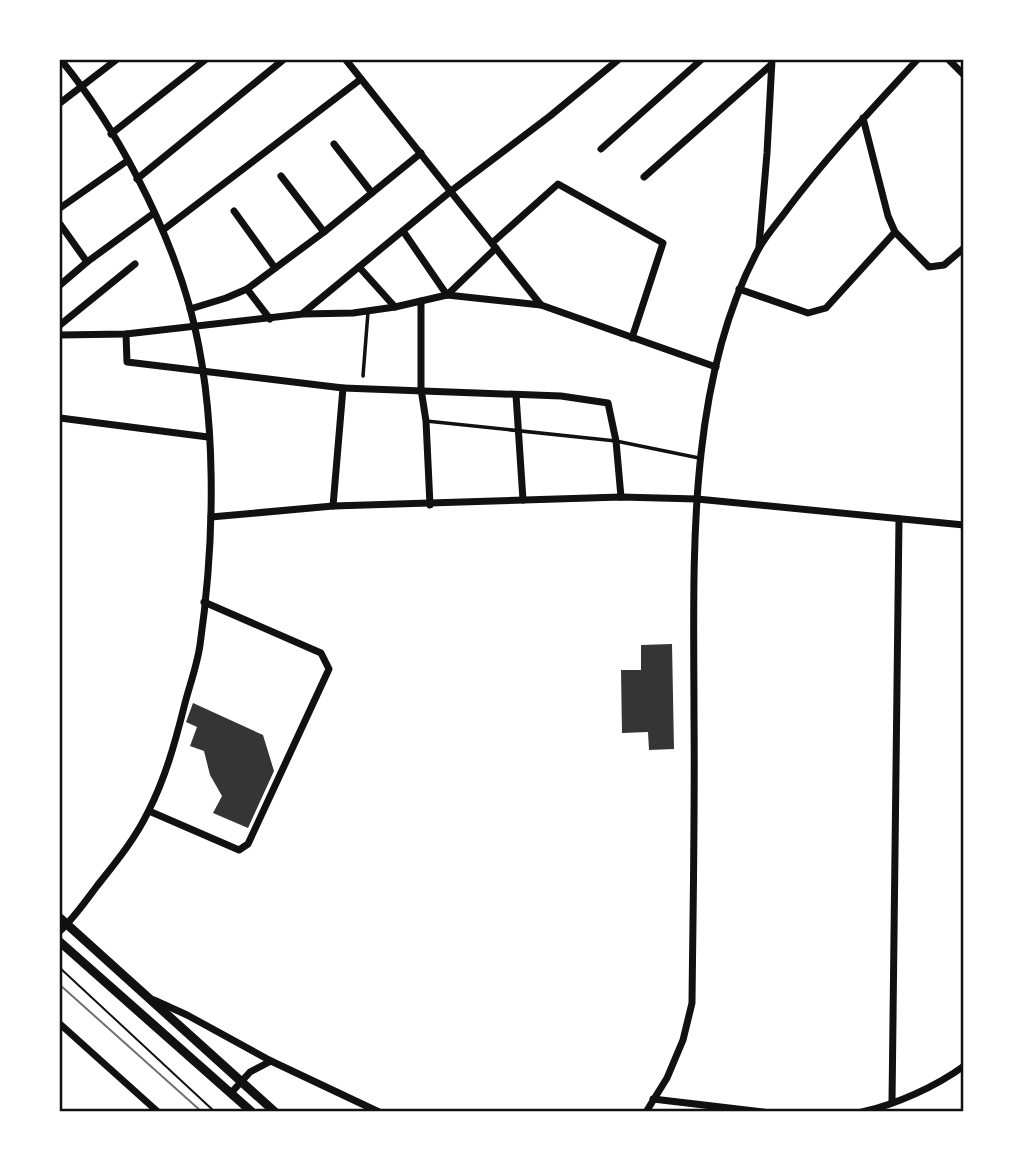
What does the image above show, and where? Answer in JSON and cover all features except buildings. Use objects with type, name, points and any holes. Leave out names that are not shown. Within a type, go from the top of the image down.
[{"type":"street","points":[[61,60],[83,86],[138,179],[163,230],[190,309],[203,371],[211,516],[200,648],[171,759],[149,811],[130,844],[62,925],[148,997],[275,1111]]},
{"type":"street","points":[[60,103],[116,60]]},
{"type":"street","points":[[111,134],[205,60]]},
{"type":"street","points":[[138,179],[283,60]]},
{"type":"street","points":[[346,60],[541,305]]},
{"type":"street","points":[[303,314],[451,191],[618,60]]},
{"type":"street","points":[[601,149],[701,60]]},
{"type":"street","points":[[646,1111],[667,1078],[683,1040],[692,1003],[693,578],[697,499],[716,368],[739,289],[759,247],[823,162],[917,60]]},
{"type":"street","points":[[949,60],[964,75]]},
{"type":"street","points":[[759,247],[771,62]]},
{"type":"street","points":[[644,177],[771,62]]},
{"type":"street","points":[[163,230],[361,79]]},
{"type":"street","points":[[863,118],[888,216],[895,232],[929,267],[944,265],[964,248]]},
{"type":"street","points":[[334,144],[372,193]]},
{"type":"street","points":[[190,309],[247,289],[324,232],[421,153]]},
{"type":"street","points":[[60,208],[127,161]]},
{"type":"street","points":[[281,176],[324,232]]},
{"type":"street","points":[[447,295],[558,184],[663,243],[632,338]]},
{"type":"street","points":[[234,211],[275,268]]},
{"type":"street","points":[[60,285],[86,262],[155,213]]},
{"type":"street","points":[[60,224],[86,262]]},
{"type":"street","points":[[402,231],[447,295]]},
{"type":"street","points":[[739,289],[808,313],[826,308],[895,232]]},
{"type":"street","points":[[60,325],[135,264]]},
{"type":"street","points":[[359,267],[395,307]]},
{"type":"street","points":[[247,289],[270,319]]},
{"type":"street","points":[[60,335],[125,334],[303,314],[369,311],[447,295],[541,305],[716,368]]},
{"type":"street","points":[[421,301],[421,389],[426,421],[430,505]]},
{"type":"street","points":[[125,334],[127,362],[343,388],[561,396],[608,403],[616,442],[621,497]]},
{"type":"street","points":[[333,506],[343,388]]},
{"type":"street","points":[[516,395],[523,500]]},
{"type":"street","points":[[60,418],[208,437]]},
{"type":"street","points":[[211,516],[333,506],[621,497],[697,499],[964,525]]},
{"type":"street","points":[[892,1103],[900,519]]},
{"type":"street","points":[[149,811],[239,850],[248,844],[329,669],[321,653],[204,601]]},
{"type":"street","points":[[60,942],[252,1111]]},
{"type":"street","points":[[148,997],[271,1061],[379,1111]]},
{"type":"street","points":[[60,1024],[158,1111]]},
{"type":"street","points":[[231,1093],[250,1072],[271,1061]]},
{"type":"street","points":[[862,1111],[892,1103],[939,1082],[964,1066]]},
{"type":"street","points":[[653,1099],[693,1107],[763,1111]]},
{"type":"lane","points":[[363,376],[369,311]]},
{"type":"lane","points":[[426,421],[616,442],[702,458]]},
{"type":"path","points":[[60,968],[215,1111]]},
{"type":"tram line","points":[[60,985],[202,1112]]}]
